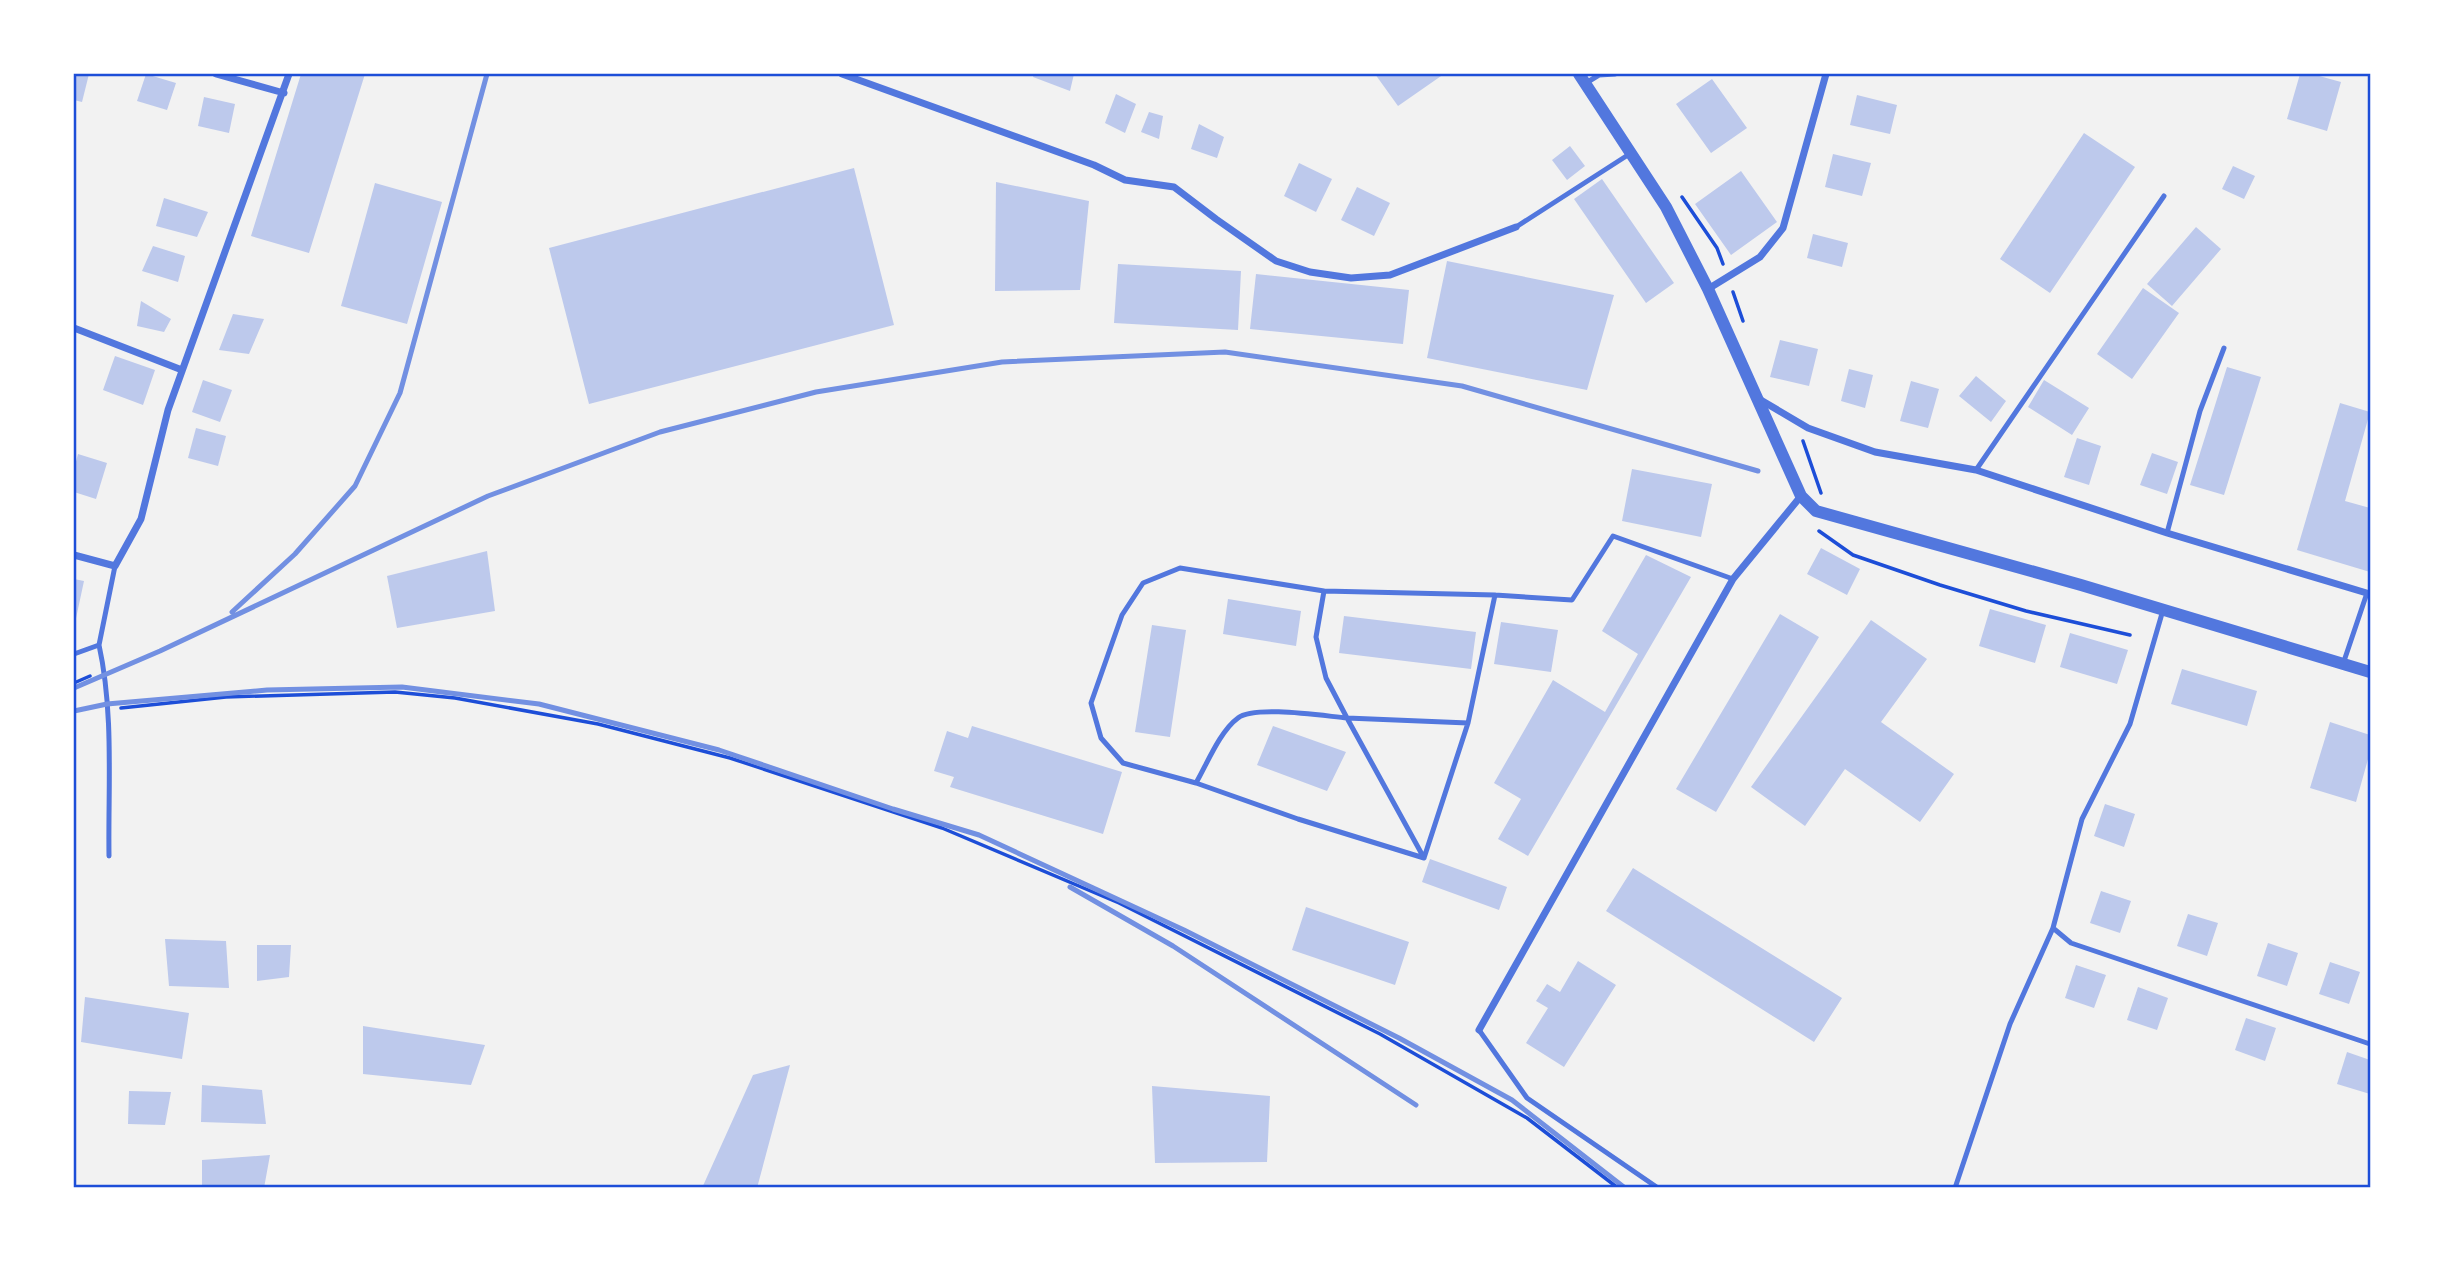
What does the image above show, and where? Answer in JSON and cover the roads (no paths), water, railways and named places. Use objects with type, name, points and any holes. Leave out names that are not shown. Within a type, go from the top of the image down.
[{"type":"street","points":[[216,74],[284,93]]},
{"type":"street","points":[[74,555],[116,566],[141,519],[168,410],[289,74]]},
{"type":"street","points":[[842,74],[1094,165],[1125,180],[1174,187],[1276,261],[1310,272],[1351,278],[1390,275],[1516,228]]},
{"type":"street","points":[[1708,289],[1760,257],[1783,228],[1826,74]]},
{"type":"street","points":[[1582,78],[1666,207],[1708,289],[1801,496],[1816,511],[2371,672]]},
{"type":"street","points":[[74,328],[182,370]]},
{"type":"street","points":[[1758,399],[1808,428],[1875,452],[1976,470],[2167,533],[2369,593]]},
{"type":"street","points":[[1479,1030],[1733,579],[1801,496]]},
{"type":"lane","points":[[1582,78],[1615,74]]},
{"type":"lane","points":[[1516,228],[1631,153]]},
{"type":"lane","points":[[1976,470],[2164,196]]},
{"type":"lane","points":[[2167,533],[2200,411],[2224,348]]},
{"type":"lane","points":[[1424,858],[1298,819],[1196,783],[1123,763],[1101,737],[1091,703],[1122,615],[1143,583],[1180,568],[1324,591],[1495,595],[1572,600],[1613,536],[1733,579]]},
{"type":"lane","points":[[109,856],[106,674],[99,645],[116,566]]},
{"type":"lane","points":[[1324,591],[1316,637],[1326,678],[1424,858]]},
{"type":"lane","points":[[2343,664],[2369,593]]},
{"type":"lane","points":[[1424,858],[1468,723],[1495,595]]},
{"type":"lane","points":[[1955,1188],[2010,1024],[2053,928],[2082,819],[2130,724],[2163,610]]},
{"type":"lane","points":[[74,654],[99,645]]},
{"type":"lane","points":[[1196,783],[1220,740],[1239,717],[1266,711],[1347,718],[1468,723]]},
{"type":"lane","points":[[2053,928],[2071,943],[2371,1044]]},
{"type":"lane","points":[[1479,1030],[1527,1098],[1658,1188]]},
{"type":"railway","points":[[232,612],[295,554],[355,486],[400,393],[487,74]]},
{"type":"railway","points":[[74,688],[160,651],[488,496],[660,432],[816,392],[1002,362],[1225,352],[1462,386],[1758,471]]},
{"type":"railway","points":[[74,711],[107,704],[267,690],[402,687],[539,704],[719,750],[979,835],[1184,930],[1399,1038],[1512,1100],[1625,1188]]},
{"type":"railway","points":[[1070,887],[1173,946],[1416,1105]]}]
